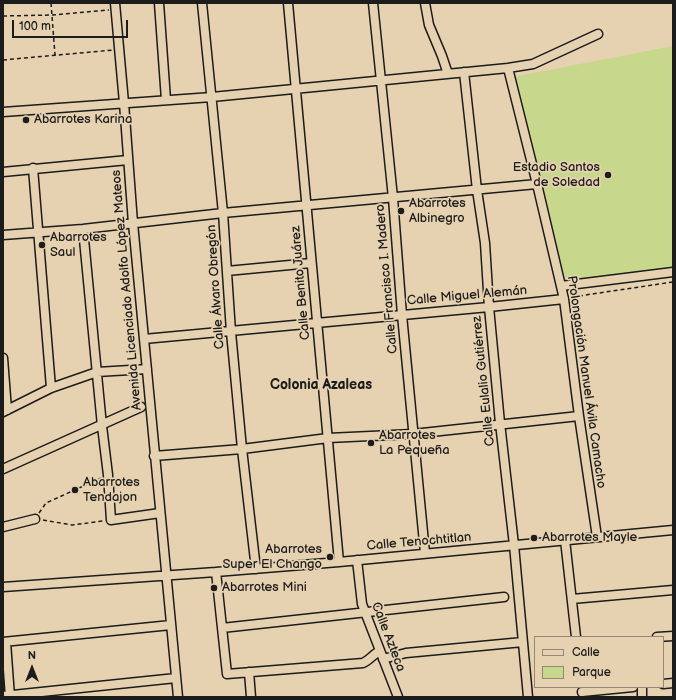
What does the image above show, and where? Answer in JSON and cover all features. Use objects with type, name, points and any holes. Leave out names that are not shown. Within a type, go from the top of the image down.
[{"type":"street","points":[[159,3],[166,100]]},
{"type":"street","name":"Calle Álvaro Obregón","points":[[202,3],[223,213],[231,332],[242,449],[256,569]]},
{"type":"street","name":"Calle Benito Juárez","points":[[288,3],[339,562]]},
{"type":"street","name":"Calle Francisco I. Madero","points":[[373,3],[425,553]]},
{"type":"street","points":[[424,3],[429,25],[448,74]]},
{"type":"street","name":"Avenida Licenciado Adolfo López Mateos","points":[[115,6],[154,456],[178,697]]},
{"type":"street","points":[[3,112],[212,97],[508,68],[533,64],[598,34]]},
{"type":"street","name":"Prolongación Manuel Ávila Camacho","points":[[508,68],[564,299],[579,416],[597,537]]},
{"type":"street","name":"Calle Eulalio Gutiérrez","points":[[464,72],[477,190],[485,243],[489,307],[528,697]]},
{"type":"street","points":[[3,172],[128,160]]},
{"type":"street","points":[[33,168],[51,388]]},
{"type":"street","points":[[3,235],[83,229],[223,213],[537,184]]},
{"type":"street","points":[[83,229],[108,475],[111,520],[160,513]]},
{"type":"street","points":[[227,271],[311,263]]},
{"type":"street","points":[[561,286],[673,272]]},
{"type":"street","name":"Calle Miguel Alemán","points":[[144,339],[231,332],[564,299]]},
{"type":"street","points":[[3,358],[5,411],[51,388],[97,372],[147,369]]},
{"type":"street","points":[[3,469],[102,426],[141,407]]},
{"type":"street","points":[[154,456],[242,449],[328,438],[413,434],[500,423],[579,416]]},
{"type":"street","points":[[3,527],[35,519]]},
{"type":"street","name":"Calle Tenochtitlan","points":[[3,587],[339,562],[673,530]]},
{"type":"street","points":[[565,540],[576,636]]},
{"type":"street","name":"Calle Azteca","points":[[357,560],[364,612],[398,697]]},
{"type":"street","points":[[216,572],[227,674],[363,663],[374,654],[406,654],[523,642]]},
{"type":"street","points":[[572,599],[673,590]]},
{"type":"street","points":[[222,628],[504,596]]},
{"type":"street","points":[[171,625],[5,642],[8,696],[176,678]]},
{"type":"street","points":[[526,668],[534,667]]},
{"type":"street","points":[[249,672],[251,697]]},
{"type":"street","points":[[582,692],[623,688]]},
{"type":"path","points":[[51,3],[55,56]]},
{"type":"path","points":[[3,16],[52,14],[115,6]]},
{"type":"path","points":[[3,60],[119,50]]},
{"type":"path","points":[[564,299],[673,282]]},
{"type":"path","points":[[108,475],[46,503],[35,519],[72,525],[111,520]]},
{"type":"green space","name":"Estadio Santos de Soledad","points":[[673,46],[673,267],[566,281],[513,77]]},
{"type":"place","name":"Abarrotes Karina","points":[[26,120]]},
{"type":"place","name":"Estadio Santos de Soledad","points":[[608,175]]},
{"type":"place","name":"Abarrotes Albinegro","points":[[401,211]]},
{"type":"place","name":"Abarrotes Saul","points":[[42,245]]},
{"type":"place","name":"Abarrotes La Pequeña","points":[[371,443]]},
{"type":"place","name":"Abarrotes Tendajon","points":[[75,490]]},
{"type":"place","name":"Abarrotes Mayle","points":[[534,538]]},
{"type":"place","name":"Abarrotes Super El Chango","points":[[330,557]]},
{"type":"place","name":"Abarrotes Mini","points":[[214,588]]},
{"type":"district","name":"Colonia Azaleas","points":[[321,385]]}]
